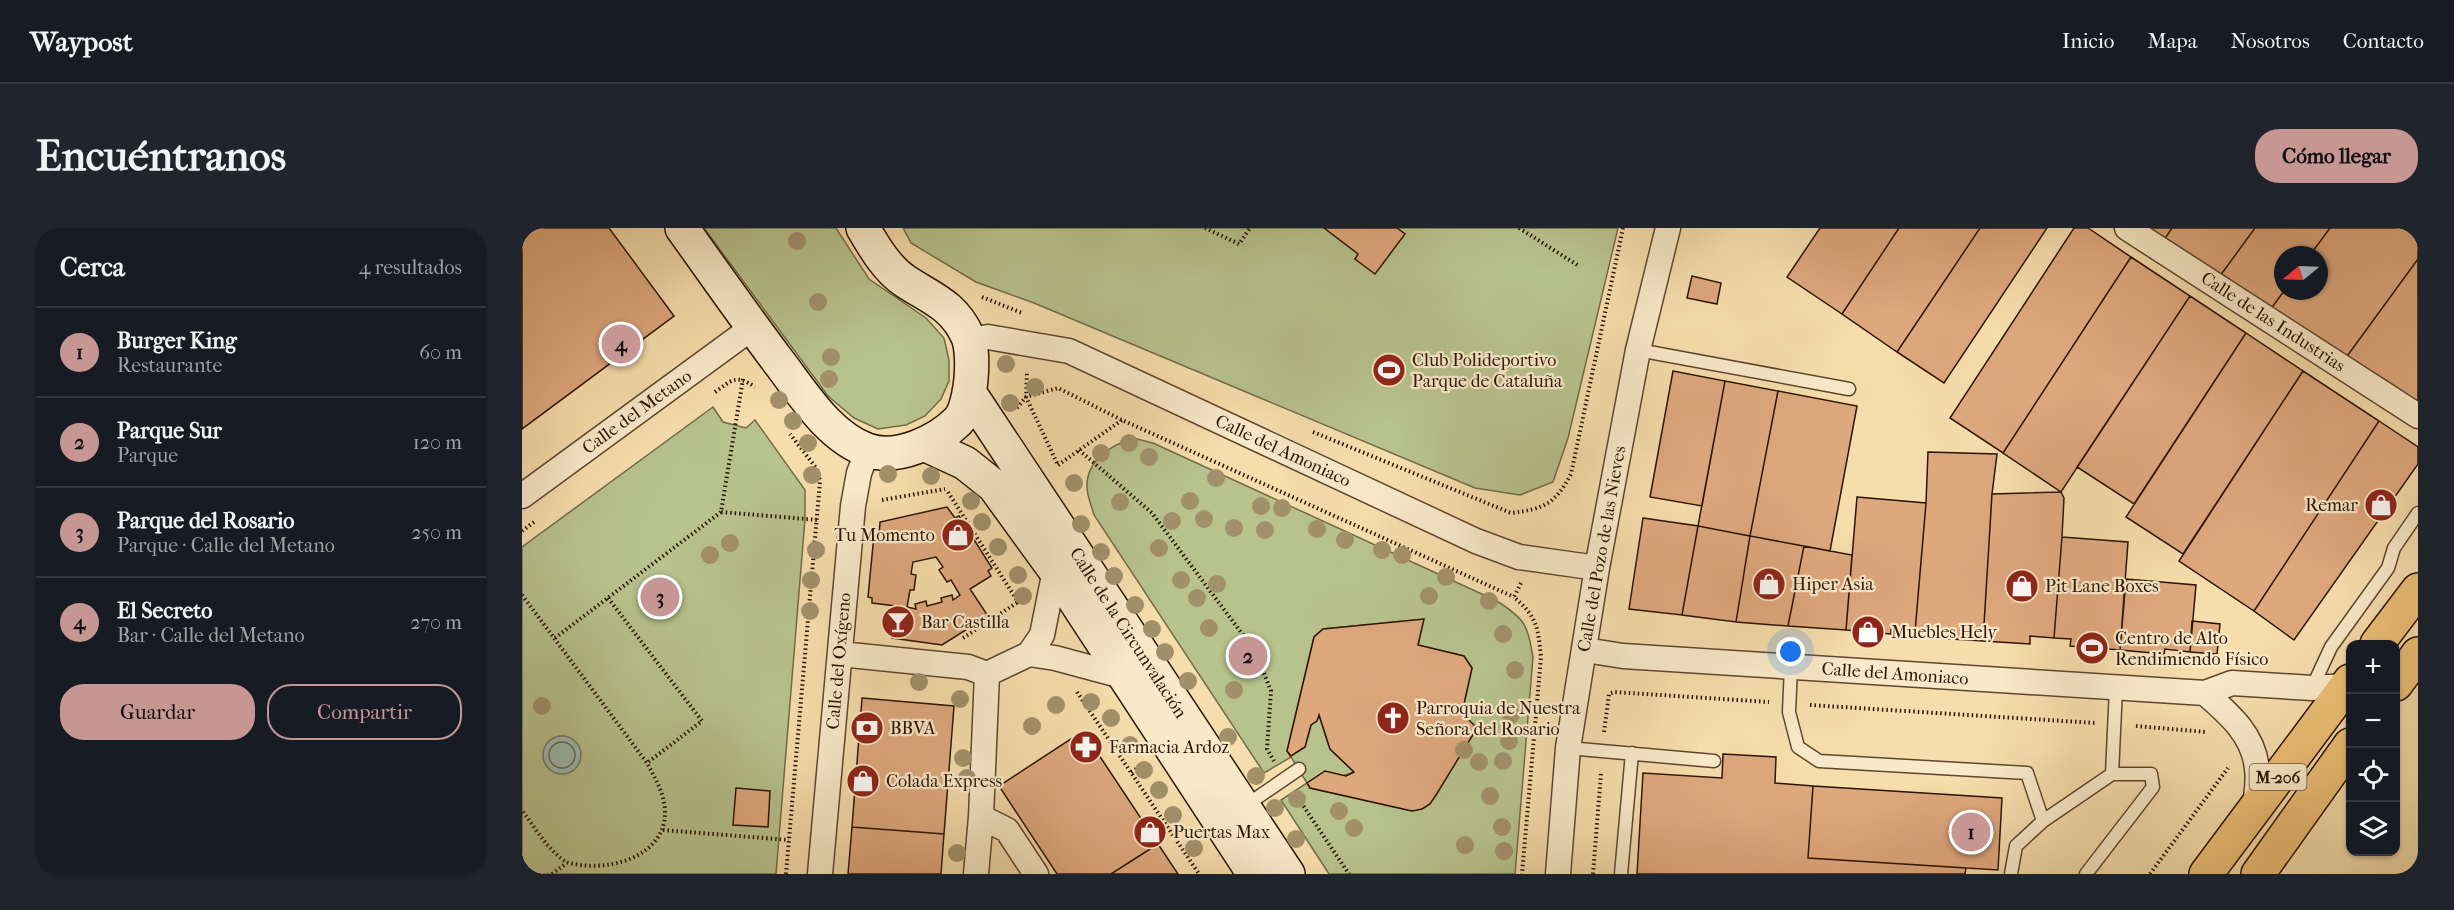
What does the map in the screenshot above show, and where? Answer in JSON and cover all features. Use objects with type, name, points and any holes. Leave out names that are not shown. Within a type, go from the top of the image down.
[{"type":"main road","points":[[2382,640],[2418,590]]},
{"type":"main road","points":[[2400,679],[2418,654]]},
{"type":"main road","name":"M-206","points":[[2206,874],[2346,687]]},
{"type":"main road","name":"M-206","points":[[2258,874],[2348,748]]},
{"type":"street","points":[[682,228],[815,409],[840,434],[868,450],[890,452],[926,445],[945,434],[961,417],[969,392],[973,363],[969,340],[960,321],[943,303],[903,280],[875,249],[863,228]]},
{"type":"street","name":"Calle del Pozo de las Nieves","points":[[1558,874],[1568,748],[1597,568],[1638,350],[1668,228]]},
{"type":"street","name":"Calle de las Industrias","points":[[2127,228],[2418,416]]},
{"type":"street","name":"Calle del Metano","points":[[522,496],[753,327]]},
{"type":"street","name":"Calle del Amoniaco","points":[[969,340],[988,338],[1069,351],[1476,541],[1519,557],[1597,568]]},
{"type":"street","name":"Calle de la Circunvalación","points":[[969,392],[1288,874]]},
{"type":"street","name":"Calle de la Circunvalación","points":[[926,445],[965,463],[994,486],[1055,570],[1122,676],[1254,874]]},
{"type":"street","name":"Calle del Oxígeno","points":[[820,874],[855,492],[868,450]]},
{"type":"street","points":[[840,654],[968,667],[987,674],[1029,654],[1042,635],[1055,570]]},
{"type":"street","name":"Calle del Amoniaco","points":[[1584,650],[1623,656],[2205,693],[2232,683],[2313,688],[2346,684]]},
{"type":"street","points":[[1029,654],[1055,658],[1122,676]]},
{"type":"street","points":[[976,874],[981,818],[987,674]]},
{"type":"street","points":[[2205,693],[2235,720],[2249,741],[2257,769],[2255,807]]},
{"type":"street","points":[[981,818],[1007,830],[1036,874]]},
{"type":"lane","points":[[1638,350],[1849,389]]},
{"type":"lane","points":[[2313,688],[2331,647],[2388,568],[2394,548],[2418,513]]},
{"type":"lane","points":[[1791,667],[1789,712],[1798,747],[1819,761],[2027,773],[2043,821]]},
{"type":"lane","points":[[2112,774],[2116,688]]},
{"type":"lane","points":[[1568,748],[1714,761]]},
{"type":"lane","points":[[1621,874],[1632,753]]},
{"type":"lane","points":[[1243,807],[1299,770]]},
{"type":"lane","points":[[2011,874],[2016,846],[2043,821],[2112,774],[2151,774],[2153,787],[2086,874]]},
{"type":"path","points":[[1205,228],[1239,244],[1250,228]]},
{"type":"path","points":[[1519,228],[1579,266]]},
{"type":"path","points":[[1312,431],[1511,513],[1533,510],[1548,504],[1560,493],[1570,474],[1623,228]]},
{"type":"path","points":[[981,296],[1028,316],[1026,398]]},
{"type":"path","points":[[710,396],[730,380],[743,379],[755,387],[761,395]]},
{"type":"path","points":[[721,512],[743,379]]},
{"type":"path","points":[[996,433],[1026,398],[1058,388],[1122,420],[1514,597],[1529,610],[1538,630],[1541,657],[1522,874]]},
{"type":"path","points":[[1058,465],[1122,420]]},
{"type":"path","points":[[786,874],[820,481],[816,468],[787,429]]},
{"type":"path","points":[[1079,450],[1152,513],[1255,651],[1271,691],[1267,749],[1349,874]]},
{"type":"path","points":[[877,503],[882,500],[946,489],[965,463]]},
{"type":"path","points":[[555,639],[721,512],[818,520]]},
{"type":"path","points":[[1511,513],[1519,557],[1521,586],[1514,597]]},
{"type":"path","points":[[522,531],[541,517]]},
{"type":"path","points":[[522,595],[647,763],[659,785],[665,809],[663,830],[642,858],[628,866]]},
{"type":"path","points":[[608,598],[702,721],[647,763]]},
{"type":"path","points":[[1593,874],[1607,701],[1609,694],[1614,692],[2209,732]]},
{"type":"path","points":[[2151,874],[2227,772],[2232,761]]},
{"type":"path","points":[[522,810],[552,849],[567,863],[588,872]]},
{"type":"path","points":[[663,830],[789,840]]},
{"type":"path","points":[[552,874],[567,863]]},
{"type":"green space","points":[[704,228],[836,228],[869,279],[926,318],[944,338],[949,360],[949,381],[941,399],[925,416],[906,425],[878,429],[854,418],[828,396]]},
{"type":"green space","name":"Club Polideportivo Parque de Cataluña","points":[[903,228],[1618,228],[1568,438],[1553,482],[1520,495],[1475,488],[1034,303],[976,282],[911,243]]},
{"type":"green space","points":[[713,407],[723,422],[746,428],[755,420],[805,490],[805,519],[776,874],[522,874],[522,547]]},
{"type":"green space","points":[[1133,438],[1153,443],[1497,601],[1520,618],[1527,630],[1533,657],[1515,874],[1329,874],[1281,800],[1307,783],[1291,757],[1264,773],[1094,515],[1087,490],[1091,469],[1109,449]],"holes":[[[1423,619],[1418,645],[1464,656],[1472,668],[1462,713],[1476,728],[1433,798],[1423,808],[1412,811],[1310,788],[1354,772],[1330,749],[1319,715],[1311,725],[1305,747],[1290,756],[1287,751],[1314,637],[1323,629]]]},
{"type":"water","points":[[562,736],[575,742],[581,755],[575,768],[562,774],[549,768],[543,755],[549,742]]},
{"type":"building","points":[[526,228],[609,228],[674,316],[522,429],[522,231]]},
{"type":"building","points":[[1324,228],[1397,228],[1405,234],[1375,274],[1355,259],[1358,254]]},
{"type":"building","points":[[1820,228],[1899,228],[1842,314],[1787,277]]},
{"type":"building","points":[[1899,228],[1980,228],[1897,352],[1842,314]]},
{"type":"building","points":[[1980,228],[2047,228],[1944,383],[1897,352]]},
{"type":"building","points":[[2074,228],[2088,228],[2131,257],[2003,453],[1950,418]]},
{"type":"building","points":[[2146,228],[2172,228],[2164,240]]},
{"type":"building","points":[[2172,228],[2255,228],[2220,276],[2164,240]]},
{"type":"building","points":[[2255,228],[2330,228],[2317,246],[2274,246],[2274,300],[2277,300],[2270,310],[2220,276]]},
{"type":"building","points":[[2330,228],[2418,228],[2418,259],[2345,359],[2270,310],[2277,300],[2328,300],[2328,246],[2317,246]]},
{"type":"building","points":[[2131,257],[2190,296],[2061,492],[2003,453]]},
{"type":"building","points":[[2418,259],[2418,406],[2345,359]]},
{"type":"building","points":[[1692,276],[1721,283],[1717,304],[1687,298]]},
{"type":"building","points":[[2190,296],[2246,333],[2134,504],[2077,467]]},
{"type":"building","points":[[2246,333],[2303,371],[2183,554],[2126,517]]},
{"type":"building","points":[[1673,371],[1725,381],[1702,506],[1650,497]]},
{"type":"building","points":[[2303,371],[2379,421],[2254,611],[2179,561]]},
{"type":"building","points":[[1725,381],[1778,391],[1750,536],[1698,526]]},
{"type":"building","points":[[1778,391],[1857,406],[1830,551],[1750,536]]},
{"type":"building","points":[[2379,421],[2418,447],[2418,464],[2294,640],[2254,611]]},
{"type":"building","points":[[1928,452],[1997,454],[1992,494],[1983,641],[1935,638],[1936,633],[1915,632]]},
{"type":"building","name":"Pit Lane Boxes","points":[[2061,492],[2064,498],[2054,638],[2030,636],[2030,644],[1983,641],[1992,494]]},
{"type":"building","points":[[1857,497],[1926,503],[1915,632],[1891,630],[1891,634],[1846,630]]},
{"type":"building","points":[[947,507],[955,518],[959,516],[992,568],[988,571],[991,576],[970,589],[988,616],[942,645],[892,638],[896,606],[872,603],[872,598],[868,597],[874,535],[879,536],[880,522]],"holes":[[[936,557],[943,567],[939,570],[947,582],[951,580],[960,595],[953,600],[952,595],[941,598],[942,602],[927,606],[926,601],[915,604],[916,609],[907,607],[910,590],[914,590],[916,575],[911,574],[913,562]]]},
{"type":"building","points":[[1643,518],[1698,526],[1682,615],[1629,609]]},
{"type":"building","points":[[1698,526],[1750,536],[1736,622],[1682,615]]},
{"type":"building","name":"Hiper Asia","points":[[1750,536],[1804,546],[1788,626],[1736,622]]},
{"type":"building","points":[[2062,537],[2128,542],[2120,650],[2070,646],[2071,639],[2054,638]]},
{"type":"building","points":[[1804,546],[1852,555],[1846,630],[1788,626]]},
{"type":"building","points":[[2126,579],[2196,585],[2190,652],[2165,649],[2164,654],[2120,650]]},
{"type":"building","name":"Parroquia de Nuestra Señora del Rosario","points":[[1424,619],[1418,645],[1464,656],[1472,668],[1462,713],[1477,728],[1430,804],[1412,811],[1310,788],[1307,783],[1325,771],[1346,776],[1354,772],[1330,749],[1319,715],[1317,721],[1311,725],[1305,747],[1291,756],[1287,751],[1314,637],[1323,629]]},
{"type":"building","points":[[2192,621],[2220,624],[2217,654],[2190,652]]},
{"type":"building","points":[[862,698],[954,706],[944,834],[852,827]]},
{"type":"building","points":[[1083,731],[1158,844],[1111,874],[1057,874],[999,786]]},
{"type":"building","points":[[1723,754],[1776,757],[1775,783],[1813,786],[1808,858],[1966,868],[1965,874],[1637,874],[1643,773],[1722,778]]},
{"type":"building","points":[[1813,786],[2002,798],[1998,870],[1808,858]]},
{"type":"building","points":[[736,788],[770,791],[768,827],[733,825]]},
{"type":"building","points":[[852,827],[944,834],[941,874],[848,874]]},
{"type":"building","points":[[1158,844],[1178,874],[1111,874]]},
{"type":"place","name":"El Secreto","points":[[621,344]]},
{"type":"place","name":"Club Polideportivo Parque de Cataluña","points":[[1389,370]]},
{"type":"place","name":"Remar","points":[[2381,505]]},
{"type":"place","name":"Tu Momento","points":[[958,535]]},
{"type":"place","name":"Hiper Asia","points":[[1769,584]]},
{"type":"place","name":"Pit Lane Boxes","points":[[2022,586]]},
{"type":"place","name":"Parque del Rosario","points":[[660,597]]},
{"type":"place","name":"Bar Castilla","points":[[898,622]]},
{"type":"place","name":"Muebles Hely","points":[[1868,632]]},
{"type":"place","name":"Centro de Alto Rendimiendo Físico","points":[[2092,648]]},
{"type":"place","name":"Parque Sur","points":[[1248,656]]},
{"type":"place","name":"Parroquia de Nuestra Señora del Rosario","points":[[1393,718]]},
{"type":"place","name":"BBVA","points":[[867,728]]},
{"type":"place","name":"Farmacia Ardoz","points":[[1086,747]]},
{"type":"place","name":"Colada Express","points":[[863,781]]},
{"type":"place","name":"Puertas Max","points":[[1150,832]]},
{"type":"place","name":"Burger King","points":[[1971,832]]}]
